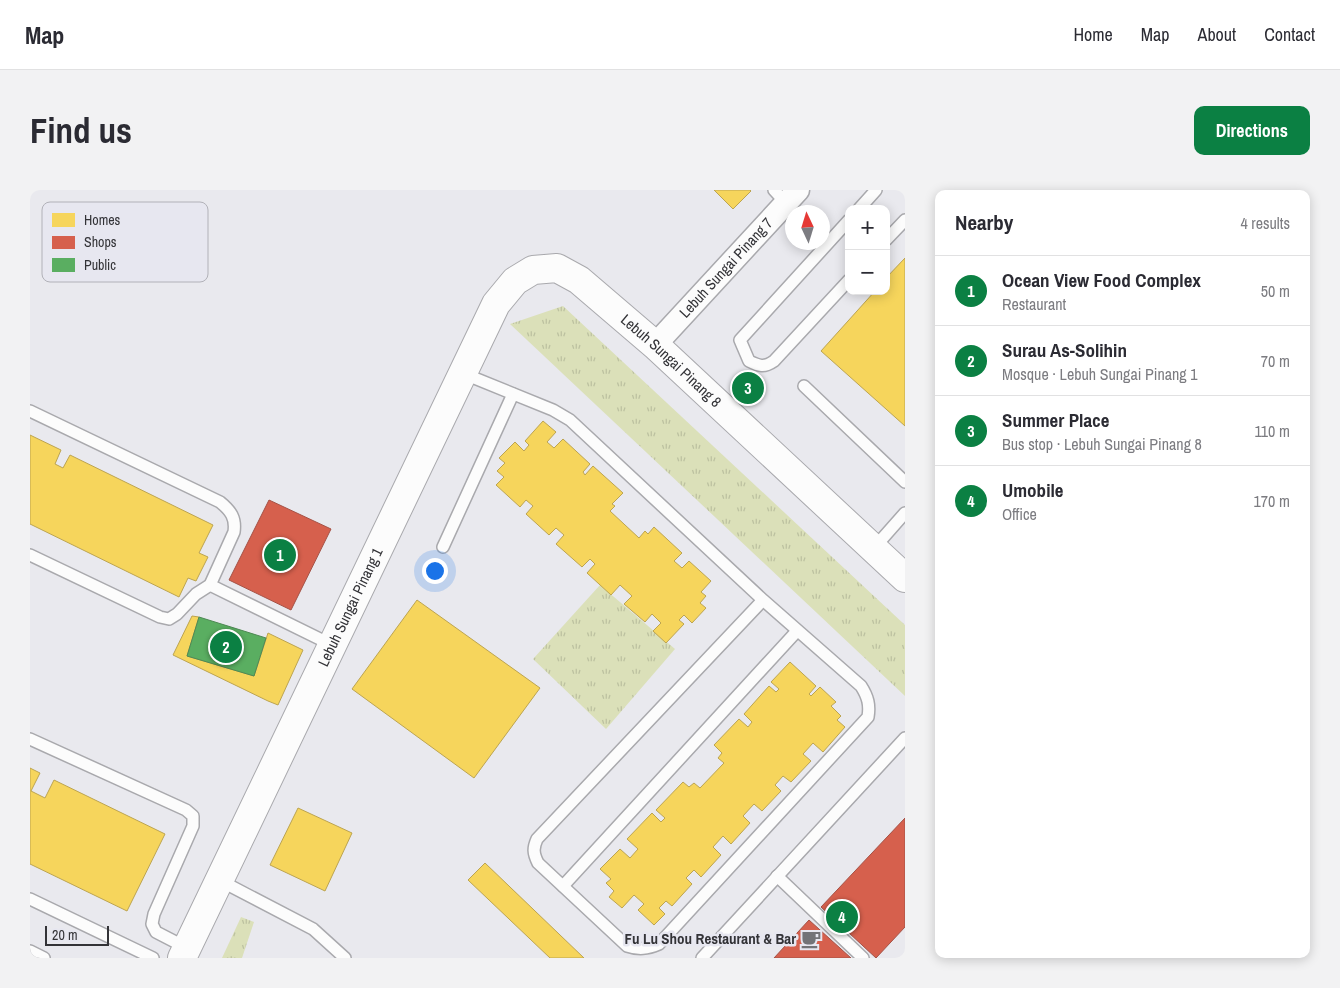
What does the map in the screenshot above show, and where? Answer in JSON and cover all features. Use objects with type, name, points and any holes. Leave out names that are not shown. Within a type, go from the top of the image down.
[{"type":"street","name":"Lebuh Sungai Pinang 7","points":[[655,345],[786,194]]},
{"type":"street","name":"Lebuh Sungai Pinang 8","points":[[533,270],[557,268],[579,280],[655,345],[905,578]]},
{"type":"street","name":"Lebuh Sungai Pinang 1","points":[[185,953],[496,304],[515,281],[533,270]]},
{"type":"lane","points":[[863,205],[876,190]]},
{"type":"lane","points":[[890,236],[905,220]]},
{"type":"lane","points":[[845,224],[740,340],[749,361],[759,366],[767,366],[774,361],[845,284]]},
{"type":"lane","points":[[462,373],[553,410],[570,420],[762,600],[861,686],[867,696],[870,707],[868,717],[659,944],[649,949],[636,949],[627,946],[538,863],[534,856],[533,848],[537,839],[762,600]]},
{"type":"lane","points":[[804,386],[905,482]]},
{"type":"lane","points":[[443,548],[513,394]]},
{"type":"lane","points":[[30,411],[220,502],[227,507],[236,522],[234,532],[210,585],[196,594],[177,614],[169,618],[160,617],[30,555]]},
{"type":"lane","points":[[874,548],[905,513]]},
{"type":"lane","points":[[210,585],[332,645]]},
{"type":"lane","points":[[563,886],[797,631]]},
{"type":"lane","points":[[702,958],[905,738]]},
{"type":"lane","points":[[30,739],[186,810],[193,816],[193,826],[154,914],[152,924],[156,932],[185,953]]},
{"type":"lane","points":[[776,876],[863,958]]},
{"type":"lane","points":[[219,880],[314,929],[345,958]]},
{"type":"lane","points":[[30,900],[152,958]]},
{"type":"lane","points":[[30,952],[44,958]]},
{"type":"green space","points":[[563,306],[905,625],[905,696],[510,324]]},
{"type":"green space","points":[[600,585],[675,649],[606,729],[533,659]]},
{"type":"green space","points":[[241,917],[254,922],[242,958],[222,958]]},
{"type":"building: Homes","points":[[714,190],[750,190],[751,191],[733,209]]},
{"type":"building: Homes","points":[[905,258],[905,426],[821,351],[871,295],[890,295],[890,274]]},
{"type":"building: Homes","points":[[543,421],[556,432],[547,442],[554,448],[563,439],[590,464],[583,472],[585,475],[593,466],[623,493],[612,504],[615,506],[610,511],[639,538],[645,531],[648,534],[654,527],[682,553],[674,561],[682,568],[689,561],[711,581],[701,592],[706,596],[700,603],[706,608],[692,623],[684,615],[679,620],[684,624],[666,643],[653,631],[661,623],[652,614],[645,622],[624,604],[632,596],[620,585],[611,595],[587,573],[595,564],[590,559],[582,567],[556,544],[564,535],[556,528],[549,535],[526,514],[533,506],[526,500],[520,507],[496,485],[504,477],[497,471],[505,463],[499,458],[515,442],[524,451],[529,445],[525,441]]},
{"type":"building: Homes","points":[[30,435],[61,450],[55,464],[63,468],[70,455],[213,525],[199,553],[208,557],[196,581],[188,578],[179,597],[30,524]]},
{"type":"building: Homes","points":[[417,600],[540,688],[474,778],[352,689]]},
{"type":"building: Homes","points":[[192,616],[199,617],[187,656],[254,676],[268,633],[303,650],[278,705],[173,655]]},
{"type":"building: Homes","points":[[790,662],[816,686],[809,694],[811,696],[820,687],[836,702],[831,706],[841,716],[837,720],[845,727],[823,752],[813,743],[803,754],[811,761],[791,782],[783,776],[775,785],[781,791],[762,811],[754,804],[743,816],[750,823],[731,844],[723,836],[713,847],[721,855],[701,877],[694,870],[686,878],[692,884],[672,906],[666,901],[659,908],[665,914],[654,925],[638,910],[644,904],[634,895],[622,908],[609,897],[614,891],[606,883],[611,879],[600,869],[620,849],[630,858],[638,849],[627,839],[652,813],[661,822],[665,818],[656,810],[683,782],[689,787],[694,783],[700,788],[724,763],[718,758],[722,753],[714,745],[739,719],[748,727],[752,722],[744,714],[769,686],[776,692],[779,689],[771,682]]},
{"type":"building: Homes","points":[[30,768],[40,773],[31,791],[45,798],[54,780],[165,834],[127,911],[30,864]]},
{"type":"building: Homes","points":[[298,808],[352,833],[325,891],[270,865]]},
{"type":"building: Homes","points":[[485,863],[584,958],[550,958],[468,880]]},
{"type":"building: Shops","points":[[269,500],[331,529],[291,610],[229,580]]},
{"type":"building: Shops","points":[[905,818],[905,927],[876,958],[821,907]]},
{"type":"building: Shops","name":"Fu Lu Shou Restaurant & Bar","points":[[809,920],[851,958],[774,958]]},
{"type":"building: Public","points":[[199,617],[266,638],[254,676],[187,656]]},
{"type":"place","name":"Summer Place","points":[[748,388]]},
{"type":"place","name":"Ocean View Food Complex","points":[[280,555]]},
{"type":"place","name":"Surau As-Solihin","points":[[226,647]]},
{"type":"place","name":"Umobile","points":[[842,917]]},
{"type":"place","name":"Fu Lu Shou Restaurant & Bar","points":[[811,939]]}]
